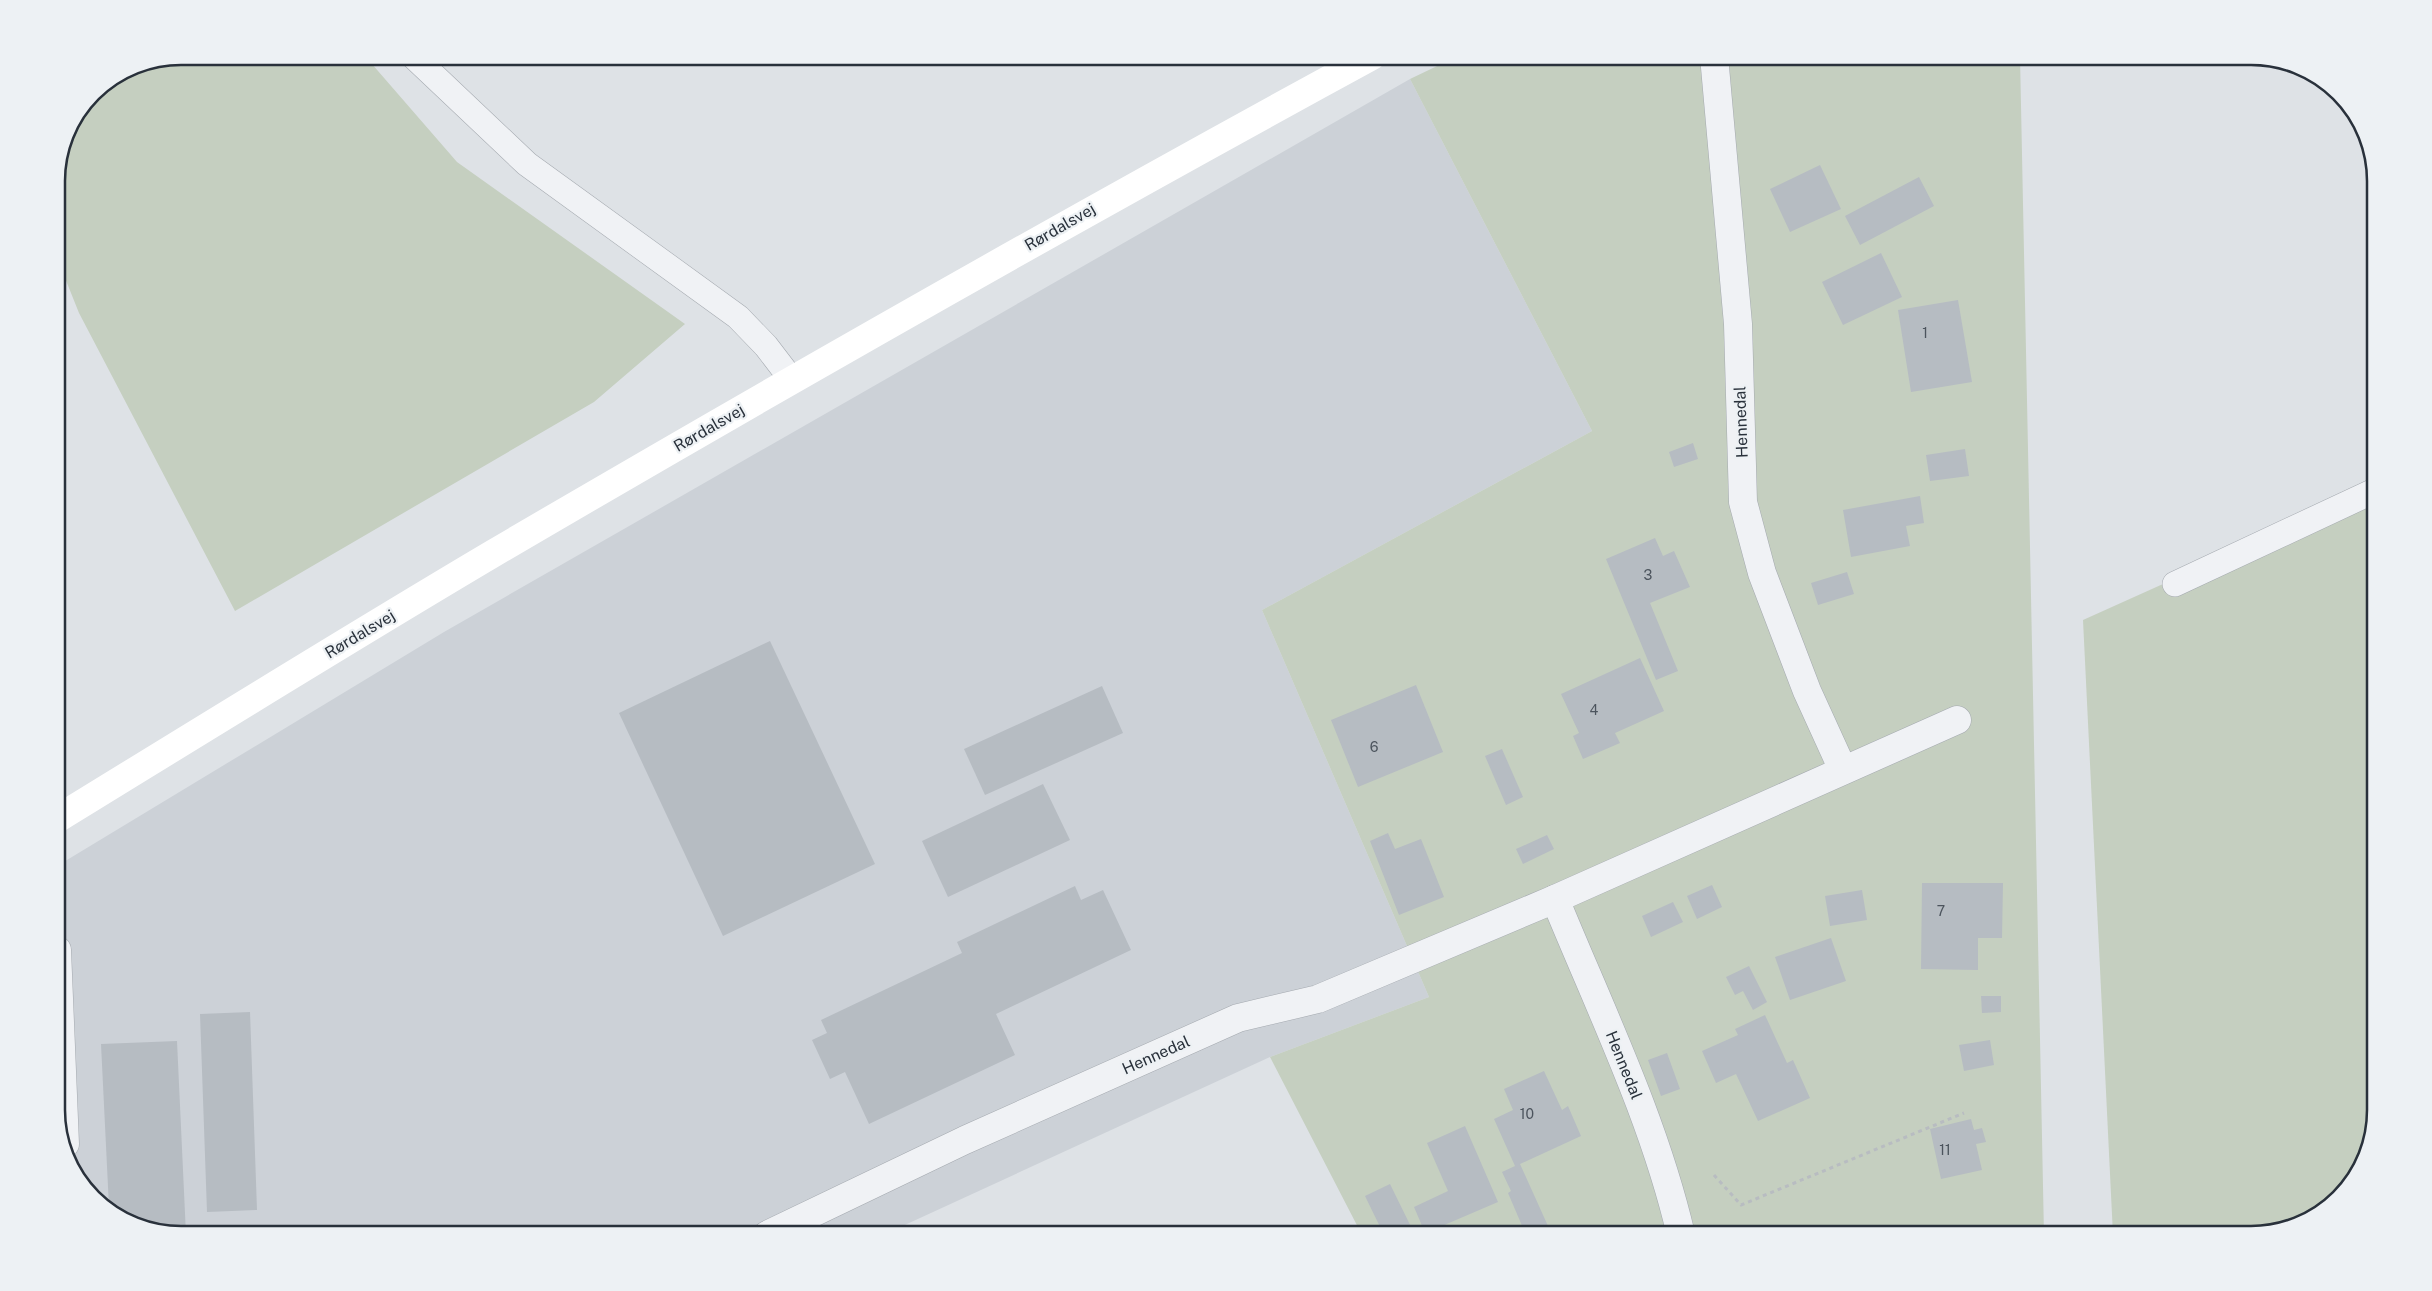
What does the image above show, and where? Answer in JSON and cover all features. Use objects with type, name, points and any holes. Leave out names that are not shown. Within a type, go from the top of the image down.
[{"type":"street","name":"Rørdalsvej","points":[[65,814],[491,555],[792,380],[1137,184],[1355,65]]},
{"type":"street","name":"Hennedal","points":[[1715,65],[1738,324],[1743,502],[1762,573],[1807,691],[1843,770]]},
{"type":"street","name":"Hennedal","points":[[785,1226],[965,1140],[1238,1018],[1318,1000],[1555,899],[1957,720]]},
{"type":"street","name":"Hennedal","points":[[1555,899],[1640,1104],[1674,1203],[1679,1226]]},
{"type":"lane","points":[[422,65],[526,164],[738,317],[766,346],[792,380]]},
{"type":"lane","points":[[2175,584],[2367,494]]},
{"type":"path","points":[[1714,1175],[1741,1204],[1964,1113]]},
{"type":"shaded area","points":[[1410,79],[1592,431],[1262,610],[1429,997],[1270,1057],[903,1226],[181,1226],[151,1222],[130,1214],[105,1197],[94,1186],[77,1161],[71,1147],[65,1117],[65,861],[444,632]]},
{"type":"green space","points":[[373,65],[457,162],[685,324],[594,402],[235,611],[79,313],[65,278],[65,174],[69,151],[77,130],[99,99],[123,81],[137,74],[166,66]]},
{"type":"green space","points":[[1439,65],[2020,65],[2044,1226],[1357,1226],[1270,1057],[1429,997],[1262,610],[1592,431],[1410,79]]},
{"type":"green space","points":[[2367,492],[2366,1125],[2361,1147],[2355,1161],[2338,1186],[2309,1210],[2281,1222],[2251,1226],[2113,1226],[2083,620]]},
{"type":"building","points":[[1820,165],[1841,209],[1790,232],[1770,189]]},
{"type":"building","points":[[1919,177],[1934,206],[1860,245],[1845,216]]},
{"type":"building","points":[[1881,253],[1902,297],[1843,325],[1822,282]]},
{"type":"building","points":[[1958,300],[1972,382],[1911,392],[1898,310]]},
{"type":"building","points":[[1693,443],[1698,459],[1674,467],[1669,452]]},
{"type":"building","points":[[1965,449],[1969,476],[1930,481],[1926,455]]},
{"type":"building","points":[[1920,496],[1924,523],[1906,526],[1910,546],[1851,557],[1843,510]]},
{"type":"building","points":[[1655,538],[1663,556],[1674,551],[1690,587],[1650,603],[1678,671],[1656,680],[1606,559]]},
{"type":"building","points":[[1847,572],[1854,594],[1818,605],[1811,583]]},
{"type":"building","points":[[770,641],[875,864],[723,936],[619,713]]},
{"type":"building","points":[[1640,658],[1664,711],[1615,733],[1620,743],[1583,759],[1573,736],[1579,733],[1561,694]]},
{"type":"building","points":[[1416,685],[1443,752],[1358,787],[1331,720]]},
{"type":"building","points":[[1102,686],[1123,733],[985,795],[964,749]]},
{"type":"building","points":[[1502,749],[1523,797],[1506,805],[1485,756]]},
{"type":"building","points":[[1043,784],[1070,840],[948,897],[922,841]]},
{"type":"building","points":[[1388,833],[1395,849],[1421,839],[1444,897],[1399,915],[1370,841]]},
{"type":"building","points":[[1547,835],[1554,849],[1523,864],[1516,849]]},
{"type":"building","points":[[1922,883],[2003,883],[2002,938],[1978,938],[1978,970],[1921,969]]},
{"type":"building","points":[[1712,885],[1722,907],[1697,919],[1687,896]]},
{"type":"building","points":[[1075,886],[1081,900],[1103,890],[1131,950],[996,1014],[1015,1055],[869,1124],[845,1072],[830,1079],[812,1040],[827,1033],[821,1020],[962,953],[957,942]]},
{"type":"building","points":[[1862,890],[1867,920],[1830,926],[1825,896]]},
{"type":"building","points":[[1673,902],[1683,922],[1651,937],[1642,916]]},
{"type":"building","points":[[1831,938],[1846,981],[1790,1000],[1775,957]]},
{"type":"building","points":[[1749,966],[1767,1002],[1753,1010],[1743,991],[1735,995],[1726,977]]},
{"type":"building","points":[[1981,996],[2001,996],[2001,1012],[1982,1013]]},
{"type":"building","points":[[250,1012],[257,1210],[207,1212],[200,1014]]},
{"type":"building","points":[[1765,1015],[1787,1063],[1793,1060],[1810,1098],[1758,1121],[1736,1074],[1716,1083],[1702,1051],[1738,1035],[1735,1029]]},
{"type":"building","points":[[1990,1040],[1994,1065],[1964,1071],[1959,1045]]},
{"type":"building","points":[[177,1041],[186,1226],[151,1222],[130,1214],[109,1200],[101,1044]]},
{"type":"building","points":[[1667,1053],[1680,1089],[1661,1096],[1648,1060]]},
{"type":"building","points":[[1544,1071],[1562,1110],[1568,1106],[1581,1136],[1520,1164],[1548,1226],[1522,1226],[1508,1193],[1511,1191],[1502,1172],[1515,1166],[1494,1119],[1513,1110],[1504,1089]]},
{"type":"building","points":[[1971,1119],[1974,1130],[1982,1128],[1986,1142],[1976,1144],[1982,1170],[1941,1179],[1930,1129]]},
{"type":"building","points":[[1465,1126],[1498,1202],[1442,1226],[1422,1226],[1414,1207],[1448,1191],[1427,1143]]},
{"type":"building","points":[[1390,1184],[1411,1226],[1380,1226],[1365,1196]]}]
